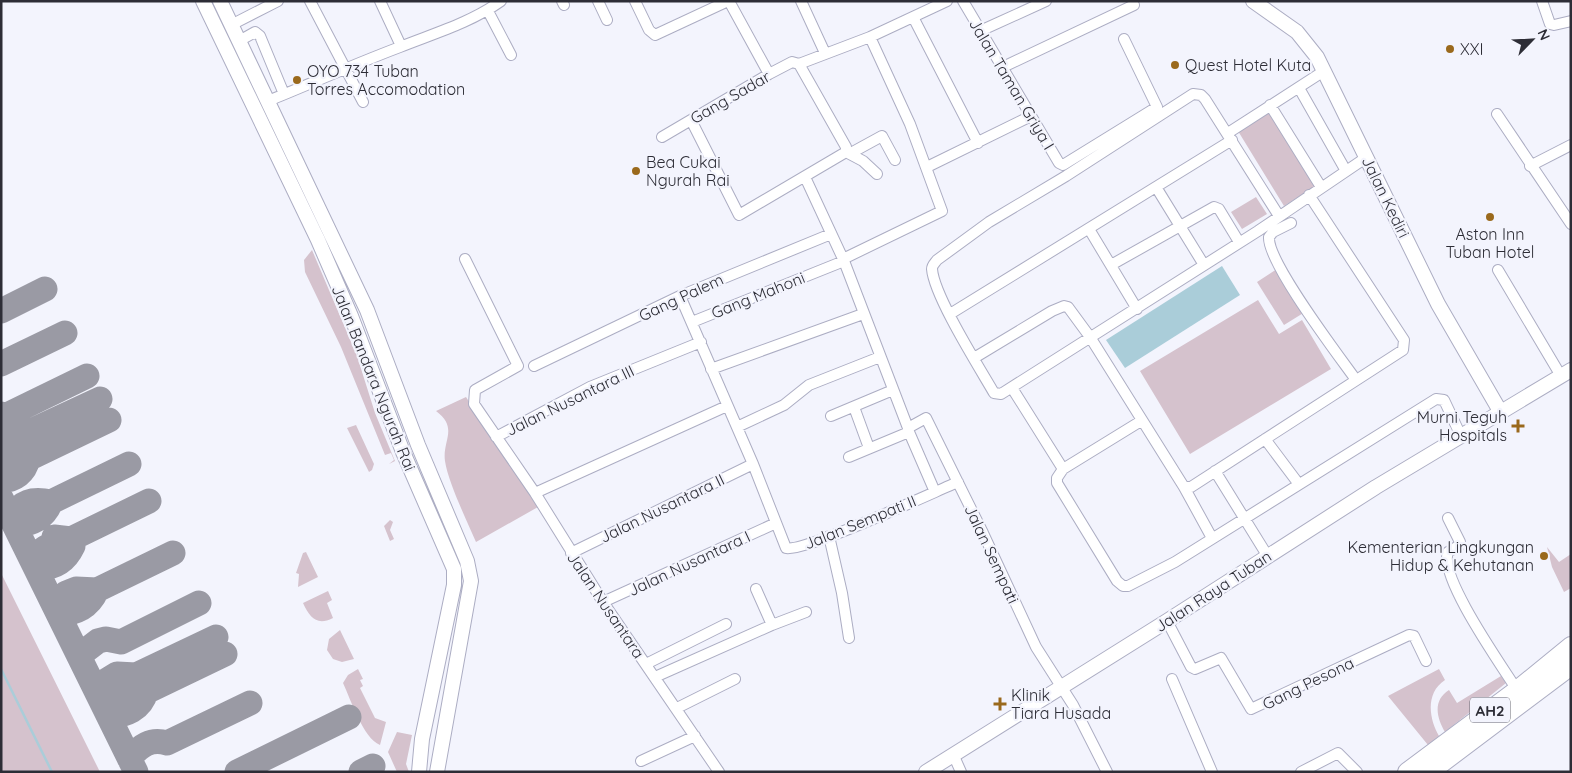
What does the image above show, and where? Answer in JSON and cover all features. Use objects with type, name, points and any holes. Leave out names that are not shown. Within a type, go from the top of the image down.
[{"type":"highway","name":"AH2","points":[[1406,772],[1517,690],[1571,646]]},
{"type":"highway","name":"AH2","points":[[1430,772],[1571,666]]},
{"type":"street","name":"Jalan Bandara Ngurah Rai","points":[[203,1],[318,240],[354,324],[423,499],[448,555],[455,578],[422,739],[419,772]]},
{"type":"street","name":"Jalan Bandara Ngurah Rai","points":[[220,1],[236,23],[239,41],[367,310],[403,406],[467,561],[471,581],[437,772]]},
{"type":"street","points":[[310,1],[344,70],[363,102]]},
{"type":"street","points":[[380,1],[401,46]]},
{"type":"street","points":[[268,101],[401,46],[440,34],[488,11],[501,1]]},
{"type":"street","points":[[598,1],[607,20]]},
{"type":"street","points":[[635,1],[649,30],[656,35],[728,1],[769,74]]},
{"type":"street","points":[[801,1],[826,53]]},
{"type":"street","name":"Gang Sadar","points":[[662,137],[792,62],[799,64],[870,37],[947,1]]},
{"type":"street","name":"Jalan Taman Griya I","points":[[963,1],[1059,163],[1063,165],[1077,163]]},
{"type":"street","points":[[980,30],[1046,1]]},
{"type":"street","name":"Jalan Kediri","points":[[1253,1],[1297,32],[1312,49],[1438,304],[1500,411]]},
{"type":"street","points":[[1542,1],[1548,21],[1554,25],[1571,20]]},
{"type":"street","points":[[236,23],[272,2]]},
{"type":"street","points":[[1003,67],[1134,5]]},
{"type":"street","points":[[488,11],[511,55]]},
{"type":"street","points":[[914,17],[978,143]]},
{"type":"street","points":[[236,23],[255,32],[262,39],[284,94]]},
{"type":"street","points":[[239,41],[255,32]]},
{"type":"street","points":[[870,37],[927,167],[1031,116]]},
{"type":"street","points":[[1124,39],[1157,106],[989,222],[932,265],[932,271],[938,288],[950,314],[994,393],[1001,394],[1012,388],[1137,309],[1280,216],[1320,187],[1367,158]]},
{"type":"street","points":[[799,64],[848,153],[878,174]]},
{"type":"street","points":[[950,314],[1156,188],[1230,137],[1270,105],[1324,71]]},
{"type":"street","points":[[1299,88],[1346,171]]},
{"type":"street","points":[[1077,163],[1193,94],[1201,95],[1280,216]]},
{"type":"street","points":[[1270,105],[1320,187]]},
{"type":"street","points":[[1497,114],[1530,166],[1571,224]]},
{"type":"street","points":[[692,120],[738,215],[882,136],[895,160]]},
{"type":"street","points":[[1530,166],[1571,145]]},
{"type":"street","name":"Gang Mahoni","points":[[776,523],[753,464],[692,322],[843,260],[941,212],[927,167]]},
{"type":"street","points":[[805,177],[843,260],[935,492]]},
{"type":"street","points":[[1156,188],[1204,265]]},
{"type":"street","points":[[1184,487],[1191,487],[1403,350],[1404,340],[1309,196]]},
{"type":"street","points":[[1110,264],[1216,207],[1239,242]]},
{"type":"street","points":[[1291,223],[1272,232],[1269,237],[1271,250],[1300,300],[1356,380]]},
{"type":"street","points":[[1090,229],[1137,309]]},
{"type":"street","name":"Gang Palem","points":[[534,366],[680,296],[831,234]]},
{"type":"street","name":"Jalan Nusantara","points":[[465,259],[518,366],[477,388],[474,393],[474,404],[535,493],[603,602],[720,772]]},
{"type":"street","points":[[1498,270],[1566,373]]},
{"type":"street","points":[[680,296],[692,322]]},
{"type":"street","points":[[974,358],[1064,306],[1076,314],[1184,487],[1212,538]]},
{"type":"street","points":[[711,369],[863,314]]},
{"type":"street","name":"Jalan Nusantara III","points":[[496,437],[590,387],[701,342]]},
{"type":"street","points":[[737,426],[784,405],[809,385],[880,357]]},
{"type":"street","name":"Jalan Raya Tuban","points":[[926,772],[1167,621],[1267,555],[1500,411],[1566,373]]},
{"type":"street","points":[[1012,388],[1063,469]]},
{"type":"street","points":[[831,416],[893,390]]},
{"type":"street","points":[[1142,421],[1063,469],[1057,478],[1057,483],[1117,581],[1122,586],[1133,585],[1212,538],[1436,399],[1444,400],[1461,436]]},
{"type":"street","points":[[388,412],[403,406]]},
{"type":"street","points":[[535,493],[727,406]]},
{"type":"street","points":[[854,407],[869,448]]},
{"type":"street","name":"Jalan Sempati","points":[[909,430],[926,418],[1036,647],[1062,687],[1107,772]]},
{"type":"street","points":[[849,456],[909,430]]},
{"type":"street","points":[[1265,439],[1298,483]]},
{"type":"street","name":"Jalan Nusantara II","points":[[571,553],[753,464]]},
{"type":"street","points":[[1215,471],[1267,555]]},
{"type":"street","name":"Jalan Sempati II","points":[[776,523],[784,545],[789,549],[829,536],[958,482]]},
{"type":"street","points":[[423,499],[438,492]]},
{"type":"street","points":[[1448,518],[1460,545],[1448,552],[1446,563],[1472,622],[1517,690]]},
{"type":"street","name":"Jalan Nusantara I","points":[[603,602],[776,523]]},
{"type":"street","points":[[829,536],[842,593],[849,638]]},
{"type":"street","points":[[756,589],[772,625]]},
{"type":"street","points":[[655,677],[772,625],[806,612]]},
{"type":"street","name":"Gang Pesona","points":[[1167,621],[1192,667],[1195,669],[1221,658],[1252,708],[1409,635],[1414,636],[1417,640],[1426,661]]},
{"type":"street","points":[[646,664],[726,624]]},
{"type":"street","points":[[677,708],[735,679]]},
{"type":"street","points":[[1172,679],[1212,772]]},
{"type":"street","points":[[429,710],[447,713]]},
{"type":"street","points":[[641,761],[695,736]]},
{"type":"street","points":[[1300,772],[1338,753],[1357,772]]},
{"type":"street","points":[[953,754],[961,772]]},
{"type":"shaded area","points":[[1271,111],[1317,185],[1284,206],[1238,131]]},
{"type":"shaded area","points":[[1256,197],[1267,214],[1242,229],[1231,212]]},
{"type":"shaded area","points":[[312,250],[357,356],[375,413],[395,461],[389,464],[394,460],[391,453],[385,455],[341,347],[305,272],[304,260]]},
{"type":"shaded area","points":[[1277,269],[1305,312],[1284,325],[1257,282]]},
{"type":"shaded area","points":[[1258,300],[1279,334],[1302,320],[1331,369],[1190,454],[1140,371]]},
{"type":"shaded area","points":[[466,397],[538,507],[476,542],[458,502],[447,470],[445,454],[448,435],[447,423],[436,411]]},
{"type":"shaded area","points":[[356,425],[374,464],[369,472],[347,428]]},
{"type":"shaded area","points":[[390,520],[393,522],[390,530],[394,539],[390,541],[384,526]]},
{"type":"shaded area","points":[[1547,547],[1559,562],[1571,554],[1571,588],[1564,592],[1552,567]]},
{"type":"shaded area","points":[[306,552],[318,577],[298,587],[299,574],[296,573],[303,553]]},
{"type":"shaded area","points":[[1,573],[100,772],[1,772]]},
{"type":"shaded area","points":[[328,591],[332,600],[327,603],[333,618],[318,621],[308,613],[303,603]]},
{"type":"shaded area","points":[[340,630],[354,659],[342,662],[333,659],[327,650],[329,639]]},
{"type":"shaded area","points":[[358,669],[363,679],[360,680],[363,686],[360,688],[375,718],[386,722],[380,745],[368,735],[363,727],[343,683],[348,675]]},
{"type":"shaded area","points":[[1439,669],[1445,680],[1434,692],[1431,714],[1439,736],[1428,745],[1388,696]]},
{"type":"shaded area","points":[[1501,676],[1506,683],[1445,732],[1438,715],[1438,704],[1444,694],[1449,690],[1457,703]]},
{"type":"shaded area","points":[[397,732],[412,735],[406,764],[409,772],[397,772],[388,752]]},
{"type":"water","points":[[1222,266],[1240,295],[1125,368],[1106,340]]},
{"type":"waterway","points":[[1,669],[52,772]]},
{"type":"taxiway","points":[[1,311],[45,289]]},
{"type":"taxiway","points":[[1,364],[65,333]]},
{"type":"taxiway","points":[[1,414],[7,415],[87,376]]},
{"type":"taxiway","points":[[1,436],[18,437],[100,399]]},
{"type":"taxiway","points":[[1,461],[12,457],[28,459],[109,420]]},
{"type":"taxiway","points":[[1,481],[19,475],[27,464],[28,459]]},
{"type":"taxiway","points":[[11,518],[23,504],[38,500],[51,502],[129,464]]},
{"type":"taxiway","points":[[1,498],[136,772]]},
{"type":"taxiway","points":[[54,537],[71,539],[149,501]]},
{"type":"taxiway","points":[[15,526],[37,520],[45,513],[51,502]]},
{"type":"taxiway","points":[[36,568],[54,566],[63,561],[73,546],[66,545],[60,544],[55,544],[41,551],[33,561],[46,562],[56,558],[65,550],[68,545],[71,539]]},
{"type":"taxiway","points":[[55,607],[66,593],[76,589],[97,590],[173,553]]},
{"type":"taxiway","points":[[59,615],[82,608],[90,601],[97,590]]},
{"type":"taxiway","points":[[81,659],[85,651],[98,641],[106,639],[121,642],[199,603]]},
{"type":"taxiway","points":[[97,692],[104,682],[117,674],[136,675],[216,637]]},
{"type":"taxiway","points":[[105,709],[122,692],[134,690],[146,692],[225,654]]},
{"type":"taxiway","points":[[109,717],[127,713],[137,707],[146,692]]},
{"type":"taxiway","points":[[129,758],[146,744],[151,742],[167,743],[250,703]]},
{"type":"taxiway","points":[[237,772],[349,717]]},
{"type":"taxiway","points":[[361,772],[373,766]]},
{"type":"place","name":"XXI","points":[[1450,49]]},
{"type":"place","name":"Quest Hotel Kuta","points":[[1175,65]]},
{"type":"place","name":"OYO 734 Tuban Torres Accomodation","points":[[297,80]]},
{"type":"place","name":"Bea Cukai Ngurah Rai","points":[[636,171]]},
{"type":"place","name":"Aston Inn Tuban Hotel","points":[[1490,217]]},
{"type":"place","name":"Murni Teguh Hospitals","points":[[1518,426]]},
{"type":"place","name":"Kementerian Lingkungan Hidup & Kehutanan","points":[[1544,556]]},
{"type":"place","name":"Klinik Tiara Husada","points":[[1000,704]]}]
